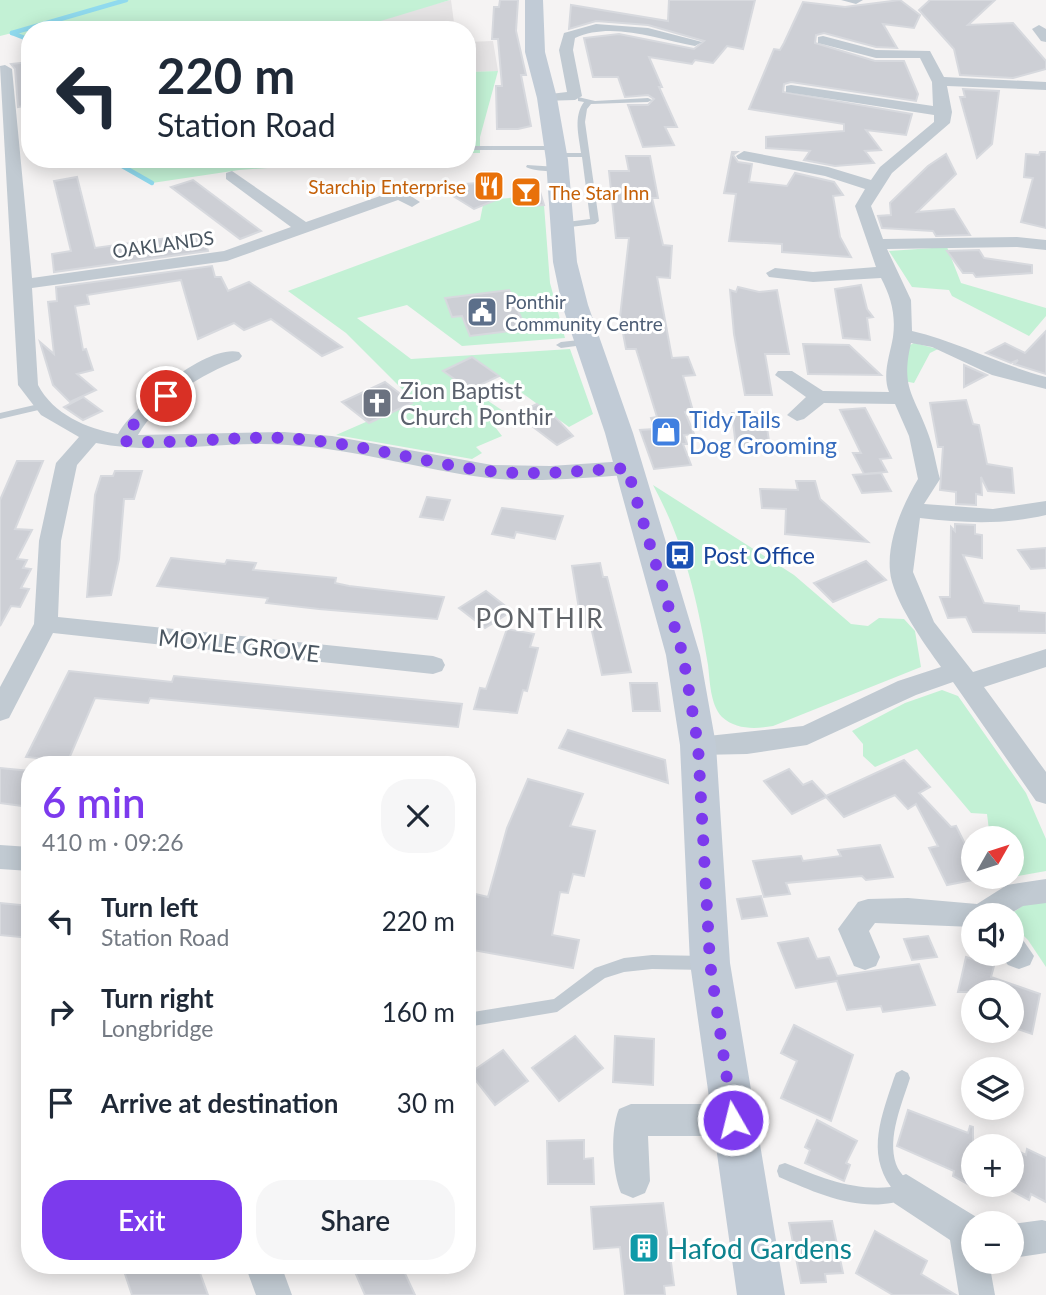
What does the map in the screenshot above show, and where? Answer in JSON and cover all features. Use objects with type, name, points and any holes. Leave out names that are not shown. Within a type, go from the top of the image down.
[{"type":"main road","points":[[534,0],[535,52],[570,99],[557,159],[575,344],[619,433],[683,655],[698,745],[710,963],[761,1295]]},
{"type":"street","points":[[848,0],[856,0]]},
{"type":"street","points":[[570,99],[566,50],[569,36],[576,31],[607,27],[696,41]]},
{"type":"street","points":[[826,45],[876,54],[922,49],[939,82],[944,112],[942,123],[886,170],[863,206],[876,244],[902,300],[904,335],[897,361],[896,384],[919,436],[929,479],[910,510],[900,569],[923,625],[998,723],[1046,793]]},
{"type":"street","points":[[5,69],[6,110],[24,284],[23,313],[28,385],[32,396],[69,425],[92,435],[124,441],[171,444],[282,438],[345,446],[475,470],[548,472],[627,468]]},
{"type":"street","points":[[939,82],[976,81],[1041,88]]},
{"type":"street","points":[[791,89],[818,97],[944,112]]},
{"type":"street","points":[[744,156],[773,168],[875,187]]},
{"type":"street","points":[[232,176],[303,228]]},
{"type":"street","name":"OAKLANDS","points":[[24,284],[227,256],[400,194],[412,202]]},
{"type":"street","points":[[876,244],[1017,242],[1046,246]]},
{"type":"street","points":[[775,273],[793,265],[813,277],[888,272]]},
{"type":"street","points":[[904,335],[938,343],[999,371],[1046,383]]},
{"type":"street","points":[[124,441],[139,419],[217,357]]},
{"type":"street","points":[[785,375],[819,397],[904,398]]},
{"type":"street","points":[[797,415],[819,397]]},
{"type":"street","points":[[0,711],[46,625],[50,541],[67,463],[92,435]]},
{"type":"street","points":[[910,510],[978,519],[1041,516]]},
{"type":"street","name":"MOYLE GROVE","points":[[46,625],[433,665]]},
{"type":"street","points":[[698,745],[747,744],[807,735],[907,688],[1046,658]]},
{"type":"street","points":[[0,857],[21,858]]},
{"type":"street","points":[[1003,903],[1017,894],[1046,891]]},
{"type":"street","points":[[865,957],[853,929],[868,911],[908,909],[961,914]]},
{"type":"street","points":[[633,1181],[631,1120],[733,1120]]},
{"type":"street","points":[[906,1191],[961,1225]]},
{"type":"street","points":[[266,1274],[274,1295]]},
{"type":"street","points":[[975,1274],[977,1295]]},
{"type":"lane","points":[[570,99],[648,100]]},
{"type":"lane","points":[[476,149],[557,159]]},
{"type":"lane","points":[[0,416],[43,406]]},
{"type":"lane","points":[[476,1018],[557,1005],[600,973],[624,965],[652,962],[710,963]]},
{"type":"lane","points":[[902,1078],[883,1151],[886,1167],[894,1182],[906,1191]]},
{"type":"lane","points":[[785,1171],[828,1190],[888,1198],[906,1191]]},
{"type":"shaded area","points":[[451,0],[454,21],[376,21]]},
{"type":"shaded area","points":[[493,41],[498,71],[476,72],[476,42]]},
{"type":"green space","points":[[0,0],[450,0],[381,21],[21,21],[21,36],[12,33],[0,36]]},
{"type":"green space","points":[[498,71],[480,137],[480,153],[476,153],[476,72]]},
{"type":"green space","points":[[126,168],[267,168],[239,170],[152,183]]},
{"type":"green space","points":[[521,197],[524,206],[544,205],[550,283],[565,338],[462,346],[407,305],[357,318],[411,359],[570,349],[593,414],[569,427],[485,366],[470,373],[444,371],[509,415],[492,423],[502,436],[476,447],[482,453],[472,459],[336,435],[414,401],[346,333],[288,291],[480,220],[484,200]]},
{"type":"green space","points":[[947,247],[961,283],[1046,308],[1046,316],[1029,336],[952,296],[949,290],[912,287],[889,251]]},
{"type":"green space","points":[[914,343],[938,349],[930,353],[914,383],[904,381],[908,346]]},
{"type":"green space","points":[[653,485],[794,575],[851,624],[868,626],[879,618],[904,619],[915,631],[921,667],[773,726],[746,728],[722,717],[713,699],[700,618],[688,572],[673,528]]},
{"type":"green space","points":[[942,690],[958,696],[1026,793],[1046,839],[1046,871],[1024,875],[1024,826],[988,826],[987,814],[971,813],[917,749],[875,767],[863,756],[863,744],[852,731],[905,703]]},
{"type":"green space","points":[[1046,902],[1046,967],[1024,936],[1025,904]]},
{"type":"building","points":[[500,0],[518,0],[516,31],[526,75],[521,75],[531,126],[518,129],[497,129],[496,86],[502,86],[498,39],[492,39],[494,7],[499,7]]},
{"type":"building","points":[[669,0],[755,0],[743,49],[727,46],[713,63],[695,60],[692,64],[649,57],[677,127],[665,127],[674,145],[643,147],[628,105],[648,105],[654,99],[648,95],[625,97],[618,77],[593,77],[584,38],[619,34],[694,49],[704,41],[648,25],[596,21],[569,29],[571,5],[668,21]]},
{"type":"building","points":[[900,0],[920,15],[914,28],[883,24],[897,48],[876,47],[824,33],[816,35],[815,43],[875,61],[904,61],[918,94],[916,101],[791,82],[784,84],[783,92],[912,114],[906,135],[866,130],[881,150],[865,151],[874,163],[835,166],[804,160],[810,151],[766,148],[766,137],[844,131],[844,124],[749,109],[774,49],[780,50],[803,2],[845,7]]},
{"type":"building","points":[[930,0],[995,0],[968,25],[1013,23],[1046,61],[1046,69],[1013,78],[960,75],[954,49],[919,10]]},
{"type":"building","points":[[21,63],[21,106],[18,107],[15,69],[11,64]]},
{"type":"building","points":[[963,89],[999,91],[992,144],[977,158],[960,97],[965,97]]},
{"type":"building","points":[[732,152],[737,152],[733,155],[738,162],[752,164],[749,182],[787,186],[795,173],[834,182],[843,195],[833,196],[840,237],[851,257],[782,252],[782,244],[729,241],[736,194],[724,193]]},
{"type":"building","points":[[1040,152],[1046,152],[1046,228],[1021,222],[1033,178],[1024,177],[1026,154],[1039,155]]},
{"type":"building","points":[[946,154],[956,174],[917,212],[954,209],[970,235],[936,236],[933,231],[882,228],[878,216],[891,215],[890,203],[928,166]]},
{"type":"building","points":[[626,156],[650,156],[658,198],[652,198],[663,245],[672,246],[670,278],[657,277],[672,358],[688,357],[695,375],[683,376],[693,411],[685,412],[694,434],[684,435],[687,444],[683,444],[691,465],[654,469],[640,430],[655,429],[651,418],[657,417],[636,349],[626,349],[620,317],[629,238],[616,238],[609,171],[629,171]]},
{"type":"building","points":[[77,177],[95,248],[203,233],[208,251],[54,272],[52,254],[71,251],[54,181]]},
{"type":"building","points":[[193,180],[261,231],[240,239],[171,187]]},
{"type":"building","points":[[491,182],[496,200],[474,209],[437,186]]},
{"type":"building","points":[[537,182],[544,205],[524,206],[517,183]]},
{"type":"building","points":[[979,250],[984,258],[1032,265],[1032,273],[976,277],[973,273],[963,273],[947,251]]},
{"type":"building","points":[[212,266],[215,277],[221,277],[228,291],[249,282],[342,347],[322,356],[271,319],[244,330],[234,323],[198,339],[181,280],[87,295],[89,304],[75,306],[83,350],[86,349],[93,370],[77,374],[96,390],[70,402],[53,385],[40,342],[54,354],[48,302],[57,301],[56,287]]},
{"type":"building","points":[[861,285],[867,309],[873,317],[867,318],[870,340],[843,338],[835,289]]},
{"type":"building","points":[[738,287],[759,292],[777,290],[789,354],[765,354],[772,395],[745,395],[734,334],[730,290],[736,292]]},
{"type":"building","points":[[509,290],[526,329],[470,336],[462,316],[452,317],[445,298]]},
{"type":"building","points":[[1046,331],[1046,374],[1014,364],[1018,360],[1011,363],[986,353],[1005,343],[1025,353]]},
{"type":"building","points":[[803,344],[849,345],[881,375],[808,374]]},
{"type":"building","points":[[472,357],[499,376],[476,387],[466,387],[443,371]]},
{"type":"building","points":[[964,365],[987,375],[964,387]]},
{"type":"building","name":"Zion Baptist Church Ponthir","points":[[385,382],[412,403],[369,423],[342,402]]},
{"type":"building","points":[[83,397],[102,411],[83,420],[64,407]]},
{"type":"building","points":[[966,400],[973,424],[979,425],[987,464],[1012,468],[1014,493],[988,491],[981,477],[982,495],[976,494],[976,505],[956,504],[956,492],[940,490],[943,447],[938,447],[930,403]]},
{"type":"building","points":[[537,404],[555,417],[573,436],[557,445],[516,414]]},
{"type":"building","points":[[865,408],[891,458],[880,459],[887,472],[864,474],[853,453],[861,453],[840,410]]},
{"type":"building","points":[[732,413],[765,414],[770,448],[736,447]]},
{"type":"building","points":[[17,461],[43,461],[15,529],[32,530],[17,559],[27,560],[23,568],[31,569],[21,588],[29,589],[20,607],[11,606],[0,626],[0,500]]},
{"type":"building","points":[[115,471],[142,471],[134,499],[124,499],[119,559],[111,595],[87,597],[95,495],[101,476],[113,476]]},
{"type":"building","points":[[881,473],[891,491],[862,493],[853,475]]},
{"type":"building","points":[[796,481],[815,481],[820,499],[868,542],[785,534],[786,509],[762,508],[760,489],[798,490]]},
{"type":"building","points":[[427,497],[450,500],[443,520],[420,517]]},
{"type":"building","points":[[502,508],[563,516],[555,539],[516,532],[514,538],[492,534]]},
{"type":"building","points":[[955,524],[975,525],[975,534],[982,535],[982,558],[963,555],[984,603],[1019,606],[1019,611],[1046,613],[1046,633],[973,632],[966,617],[948,618],[940,597],[950,597],[951,527],[955,531]]},
{"type":"building","points":[[1046,548],[1046,568],[1031,569],[1018,550]]},
{"type":"building","points":[[171,558],[225,564],[227,560],[256,563],[253,570],[336,578],[335,583],[349,586],[444,597],[437,619],[266,603],[268,598],[157,586]]},
{"type":"building","points":[[866,561],[886,580],[833,602],[814,583]]},
{"type":"building","points":[[600,563],[603,577],[607,577],[631,672],[602,675],[591,627],[582,628],[572,566]]},
{"type":"building","points":[[486,591],[512,611],[485,628],[459,608]]},
{"type":"building","points":[[507,629],[534,634],[530,647],[538,648],[527,691],[523,690],[517,713],[474,709],[480,688],[486,689]]},
{"type":"building","points":[[69,671],[172,682],[174,676],[462,704],[458,727],[150,698],[148,703],[95,698],[70,756],[26,756]]},
{"type":"building","points":[[630,683],[657,683],[660,711],[633,711]]},
{"type":"building","points":[[568,730],[665,760],[668,783],[559,748]]},
{"type":"building","points":[[904,760],[930,787],[919,793],[951,827],[956,826],[961,836],[961,882],[947,885],[929,848],[938,846],[916,804],[908,809],[895,795],[844,817],[826,797],[792,814],[764,781],[789,769],[803,785],[812,781],[826,796]]},
{"type":"building","points":[[0,768],[21,770],[21,806],[0,803]]},
{"type":"building","points":[[528,779],[583,794],[570,826],[595,831],[584,876],[573,874],[568,893],[560,892],[552,935],[579,940],[573,968],[476,951],[476,894],[488,897],[507,828]]},
{"type":"building","points":[[880,845],[893,877],[866,880],[862,876],[786,883],[790,894],[764,897],[753,861],[801,856],[803,861],[841,856],[838,850]]},
{"type":"building","points":[[761,896],[767,916],[742,919],[737,899]]},
{"type":"building","points":[[0,903],[21,905],[21,937],[0,935]]},
{"type":"building","points":[[928,936],[937,957],[912,960],[904,939]]},
{"type":"building","points":[[808,938],[817,959],[829,957],[837,976],[919,964],[935,1005],[883,1012],[881,1006],[847,1010],[837,981],[796,988],[778,943]]},
{"type":"building","points":[[964,966],[994,966],[991,977],[1000,980],[961,980],[961,992],[958,992]]},
{"type":"building","points":[[1024,988],[1040,994],[1032,1034],[1024,1031]]},
{"type":"building","points":[[794,1025],[853,1055],[831,1121],[781,1098],[797,1061],[781,1053]]},
{"type":"building","points":[[575,1036],[603,1068],[559,1101],[532,1068]]},
{"type":"building","points":[[615,1036],[654,1039],[653,1085],[613,1082]]},
{"type":"building","points":[[503,1050],[528,1081],[495,1105],[476,1081],[476,1069]]},
{"type":"building","points":[[908,1110],[968,1133],[970,1126],[973,1127],[973,1134],[961,1134],[961,1180],[953,1176],[954,1171],[897,1146]]},
{"type":"building","points":[[817,1120],[857,1141],[846,1163],[850,1165],[844,1181],[805,1163],[810,1150],[805,1147]]},
{"type":"building","points":[[584,1140],[584,1159],[593,1158],[594,1184],[548,1184],[547,1141]]},
{"type":"building","points":[[1027,1149],[1046,1158],[1046,1202],[1031,1194],[1029,1200],[1023,1197],[1024,1154],[1026,1155]]},
{"type":"building","name":"Hafod Gardens","points":[[663,1203],[674,1285],[664,1286],[665,1295],[625,1295],[620,1247],[594,1249],[591,1207]]},
{"type":"building","points":[[832,1221],[843,1273],[825,1274],[826,1282],[801,1283],[789,1223]]},
{"type":"building","points":[[875,1231],[927,1261],[921,1274],[956,1295],[893,1295],[856,1273]]},
{"type":"building","points":[[125,1274],[200,1274],[208,1295],[132,1295]]},
{"type":"building","points":[[356,1274],[405,1274],[415,1295],[365,1295]]},
{"type":"waterway","points":[[53,21],[126,0]]},
{"type":"waterway","points":[[21,30],[12,33],[21,36]]},
{"type":"waterway","points":[[126,168],[152,183]]},
{"type":"place","name":"Starchip Enterprise","points":[[489,186]]},
{"type":"place","name":"The Star Inn","points":[[526,192]]},
{"type":"place","name":"Ponthir Community Centre","points":[[482,312]]},
{"type":"place","name":"Zion Baptist Church Ponthir","points":[[377,403]]},
{"type":"place","name":"Tidy Tails Dog Grooming","points":[[666,432]]},
{"type":"place","name":"Post Office","points":[[680,555]]},
{"type":"place","name":"Hafod Gardens","points":[[644,1248]]},
{"type":"district","name":"PONTHIR","points":[[540,618]]},
{"type":"route","points":[[166,396],[132,426],[124,441],[171,444],[282,438],[400,455],[475,470],[548,472],[627,468],[683,655],[698,745],[710,963],[733,1120]]}]
